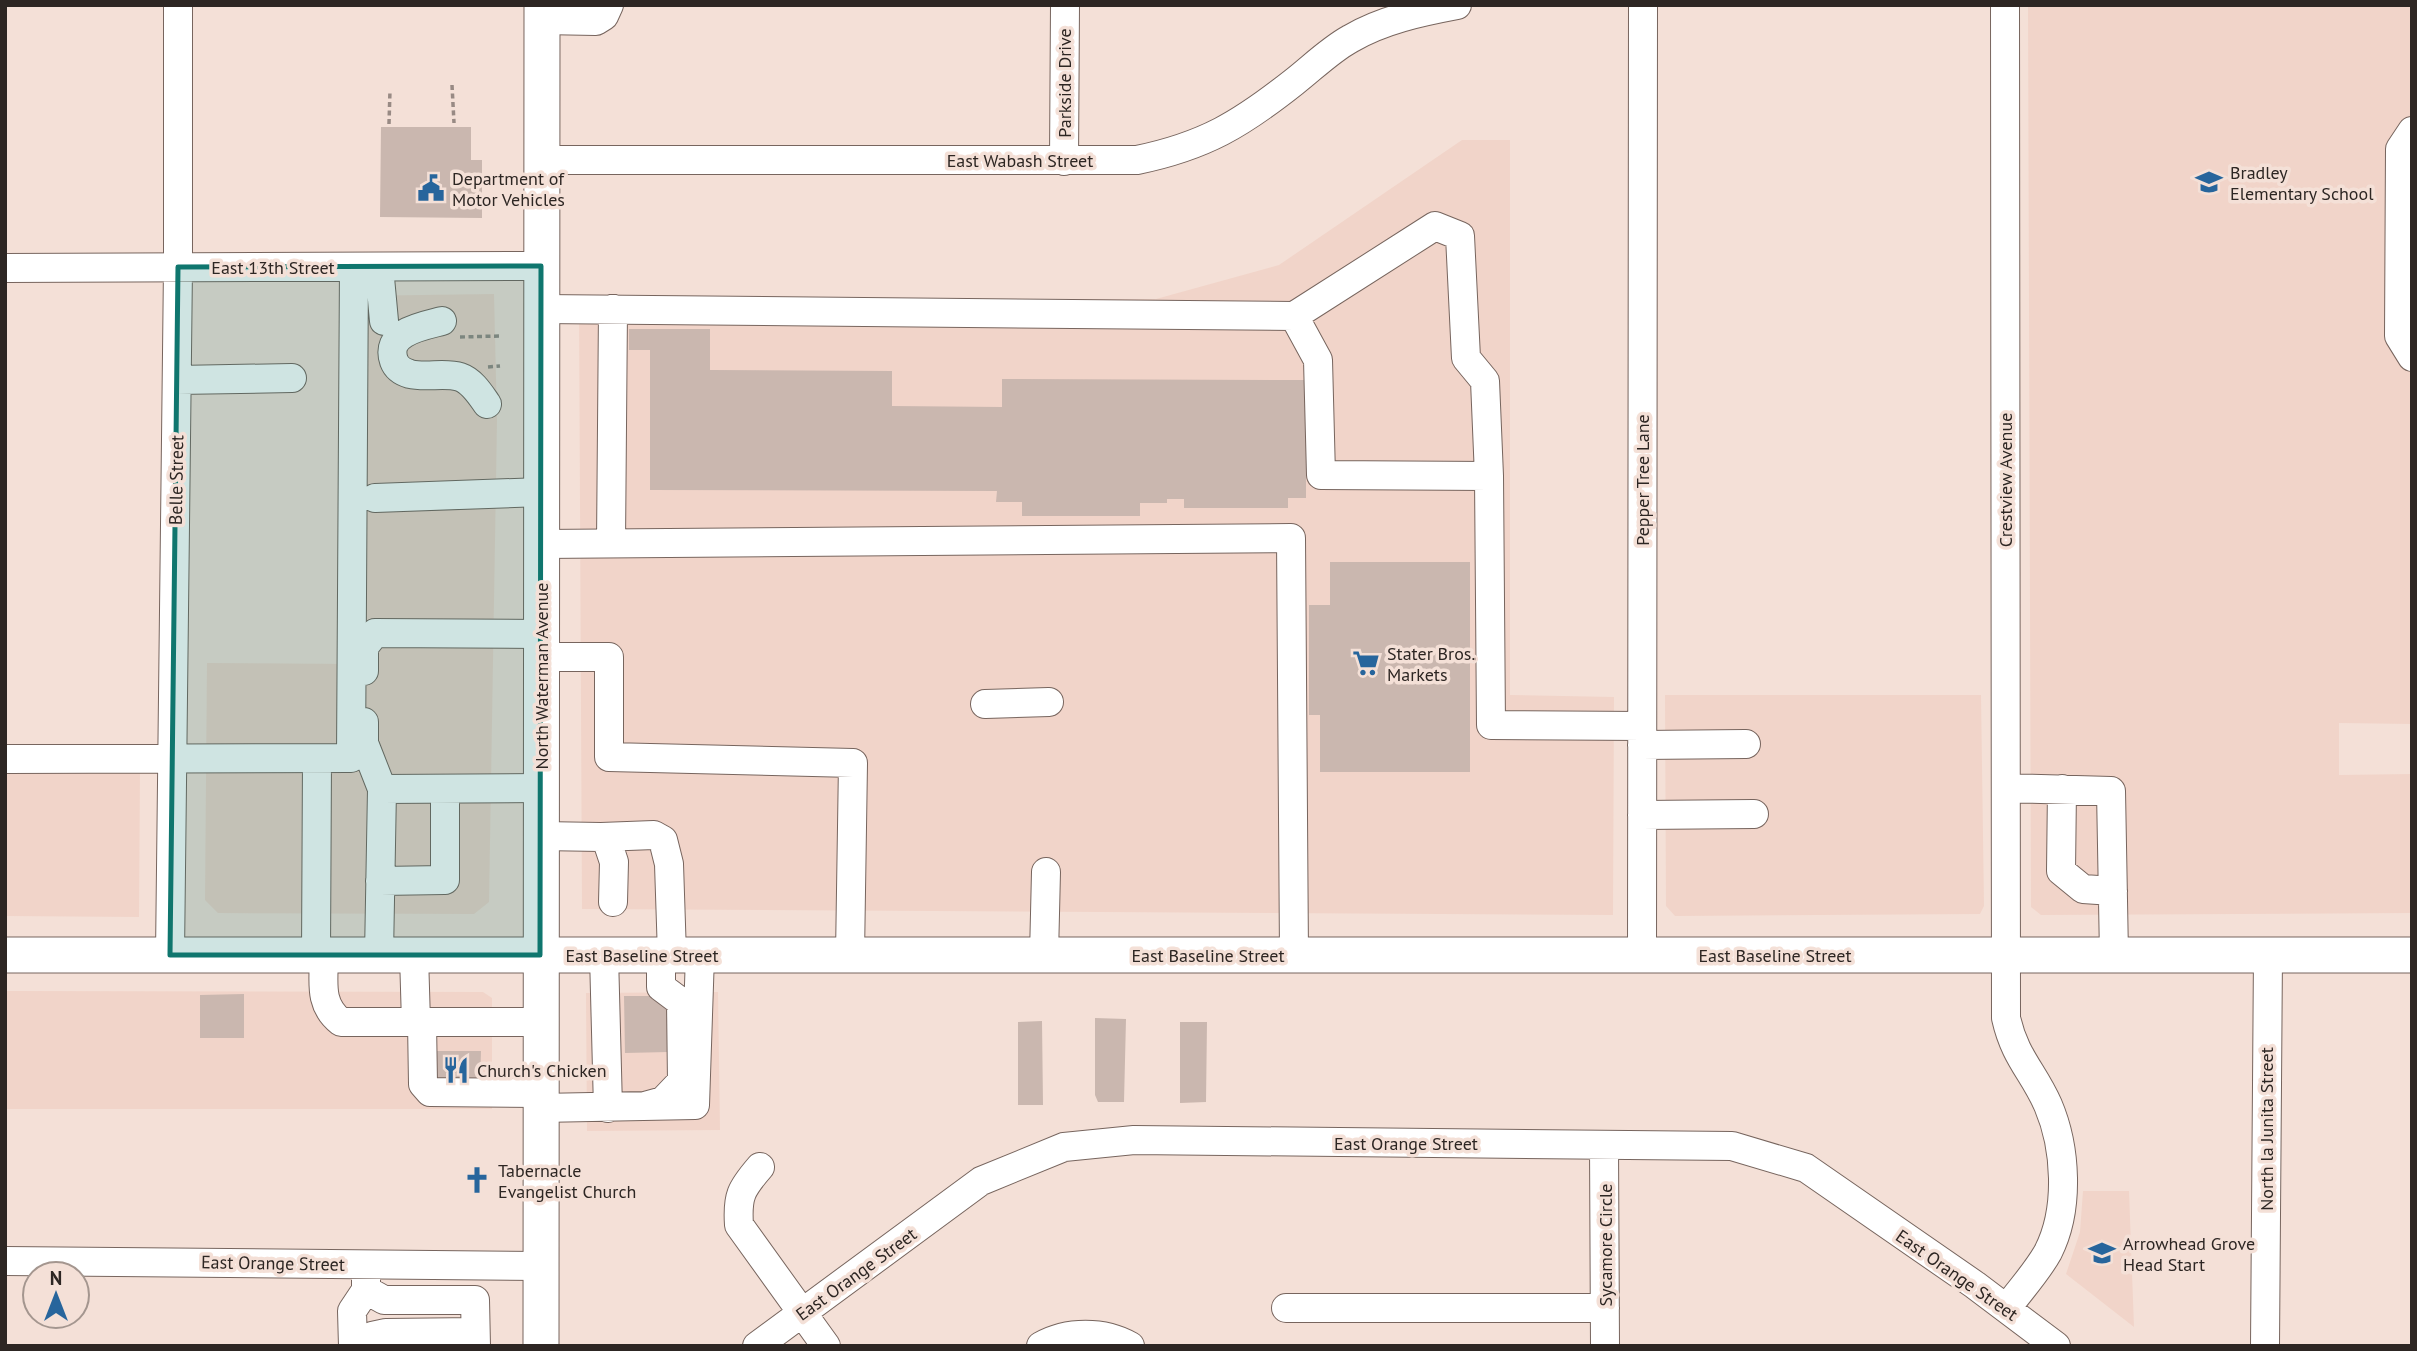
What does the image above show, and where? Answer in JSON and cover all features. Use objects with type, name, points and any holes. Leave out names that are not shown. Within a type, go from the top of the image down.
[{"type":"main road","name":"North Waterman Avenue","points":[[541,1346],[539,1022],[542,788],[542,13]]},
{"type":"main road","name":"East Baseline Street","points":[[5,955],[2412,955]]},
{"type":"street","name":"Belle Street","points":[[170,955],[178,267],[178,5]]},
{"type":"street","points":[[542,13],[596,21],[604,16],[609,5]]},
{"type":"street","name":"Parkside Drive","points":[[1064,161],[1065,5]]},
{"type":"street","name":"East Wabash Street","points":[[542,160],[1137,160],[1180,151],[1222,132],[1262,107],[1349,40],[1420,12],[1457,5]]},
{"type":"street","name":"Pepper Tree Lane","points":[[1642,955],[1643,5]]},
{"type":"street","name":"Crestview Avenue","points":[[2005,5],[2006,1018],[2013,1046],[2048,1104],[2062,1150],[2060,1201],[2048,1251],[2007,1308]]},
{"type":"street","points":[[2412,131],[2400,149],[2399,336],[2412,357]]},
{"type":"street","points":[[541,309],[1294,316],[1435,226],[1460,236],[1466,358],[1485,381],[1489,476],[1491,725],[1746,744]]},
{"type":"street","name":"East 13th Street","points":[[5,268],[541,266]]},
{"type":"street","points":[[367,267],[384,321]]},
{"type":"street","points":[[5,759],[351,758],[367,267]]},
{"type":"street","points":[[611,543],[613,309]]},
{"type":"street","points":[[1294,316],[1318,360],[1321,475],[1489,476]]},
{"type":"street","points":[[442,321],[411,330],[397,339],[393,350],[394,361],[401,371],[413,374],[459,376],[473,385],[487,404]]},
{"type":"street","points":[[177,380],[292,378]]},
{"type":"street","points":[[375,498],[541,492]]},
{"type":"street","points":[[541,544],[1291,538],[1293,955]]},
{"type":"street","points":[[379,955],[382,789],[364,743],[364,647],[375,633],[540,645],[610,657],[610,757],[853,763],[850,955]]},
{"type":"street","points":[[985,704],[1049,702]]},
{"type":"street","points":[[317,759],[320,955],[323,998],[329,1013],[341,1022],[539,1022]]},
{"type":"street","points":[[382,789],[542,788]]},
{"type":"street","points":[[2006,788],[2111,791],[2114,955]]},
{"type":"street","points":[[380,881],[444,880],[445,789]]},
{"type":"street","points":[[2062,789],[2061,872],[2082,889],[2113,891]]},
{"type":"street","points":[[1642,815],[1754,814]]},
{"type":"street","points":[[414,955],[423,1084],[430,1092],[608,1108],[695,1105],[663,840],[654,835],[541,836]]},
{"type":"street","points":[[601,837],[612,848],[613,902]]},
{"type":"street","points":[[1044,955],[1046,872]]},
{"type":"street","name":"North la Junita Street","points":[[2265,1346],[2268,954]]},
{"type":"street","points":[[604,955],[608,1108]]},
{"type":"street","points":[[639,1108],[663,1101],[682,1081],[681,1002],[661,987],[678,955]]},
{"type":"street","name":"East Orange Street","points":[[757,1346],[981,1181],[1064,1147],[1135,1140],[1732,1146],[1806,1168],[2007,1308],[2056,1346]]},
{"type":"street","name":"Sycamore Circle","points":[[1604,1144],[1605,1346]]},
{"type":"street","points":[[752,1177],[737,1203],[739,1225],[825,1346]]},
{"type":"street","name":"East Orange Street","points":[[5,1261],[366,1277],[541,1266]]},
{"type":"street","points":[[353,1346],[352,1311],[366,1277],[384,1300],[475,1300],[475,1339],[386,1333],[372,1336],[366,1346]]},
{"type":"street","points":[[1286,1308],[1605,1308]]},
{"type":"street","points":[[1041,1346],[1060,1338],[1090,1335],[1130,1346]]},
{"type":"path","points":[[452,85],[454,123]]},
{"type":"path","points":[[389,124],[390,90]]},
{"type":"highlighted area","points":[[541,266],[540,955],[170,955],[178,267]]},
{"type":"shaded area","points":[[2028,5],[2412,5],[2412,724],[2339,723],[2339,775],[2412,774],[2412,913],[2041,915],[2031,907]]},
{"type":"shaded area","points":[[1462,140],[1510,140],[1510,695],[1614,697],[1613,915],[582,909],[579,300],[1156,299],[1279,265]]},
{"type":"shaded area","points":[[494,294],[497,421],[489,902],[474,914],[218,913],[205,900],[207,663],[348,664],[349,296]]},
{"type":"shaded area","points":[[1665,695],[1981,695],[1984,906],[1980,914],[1675,916],[1666,906]]},
{"type":"shaded area","points":[[5,768],[140,769],[139,917],[5,916]]},
{"type":"shaded area","points":[[5,991],[483,992],[492,998],[492,1109],[5,1109]]},
{"type":"shaded area","points":[[718,992],[720,1130],[587,1131],[586,993]]},
{"type":"shaded area","name":"Arrowhead Grove Head Start","points":[[2083,1191],[2129,1191],[2134,1327],[2066,1274],[2080,1232]]},
{"type":"building","name":"Department of Motor Vehicles","points":[[381,127],[471,127],[471,160],[482,160],[482,218],[380,217]]},
{"type":"building","points":[[629,329],[710,329],[710,370],[892,371],[892,406],[1002,407],[1002,379],[1306,380],[1306,498],[1288,498],[1288,508],[1184,508],[1184,499],[1167,499],[1167,503],[1140,503],[1140,516],[1022,516],[1022,502],[996,502],[997,491],[650,490],[650,350],[629,350]]},
{"type":"building","points":[[1330,562],[1470,562],[1470,772],[1320,772],[1320,715],[1309,715],[1309,605],[1330,605]]},
{"type":"building","points":[[244,994],[244,1038],[200,1038],[200,995]]},
{"type":"building","points":[[624,996],[667,996],[668,1052],[625,1053]]},
{"type":"building","points":[[1095,1018],[1126,1019],[1124,1102],[1098,1102],[1095,1095]]},
{"type":"building","points":[[1042,1021],[1043,1105],[1018,1105],[1018,1022]]},
{"type":"building","points":[[1180,1022],[1207,1022],[1206,1102],[1180,1103]]},
{"type":"building","name":"Church's Chicken","points":[[430,1051],[481,1051],[480,1084],[433,1084]]},
{"type":"place","name":"Bradley Elementary School","points":[[2209,182]]},
{"type":"place","name":"Department of Motor Vehicles","points":[[431,188]]},
{"type":"place","name":"Stater Bros. Markets","points":[[1366,663]]},
{"type":"place","name":"Church's Chicken","points":[[456,1070]]},
{"type":"place","name":"Tabernacle Evangelist Church","points":[[477,1180]]},
{"type":"place","name":"Arrowhead Grove Head Start","points":[[2102,1253]]}]
